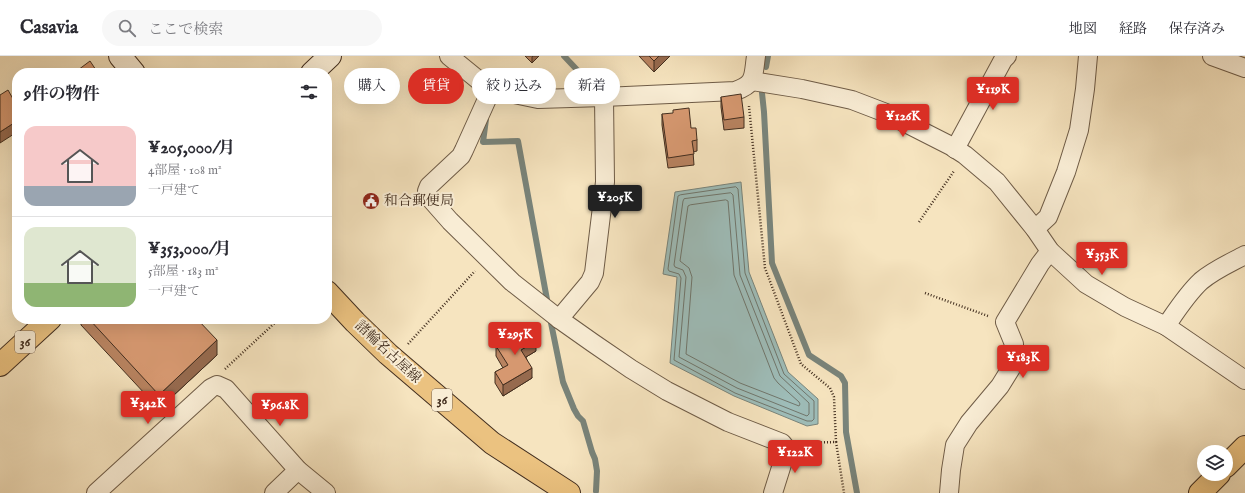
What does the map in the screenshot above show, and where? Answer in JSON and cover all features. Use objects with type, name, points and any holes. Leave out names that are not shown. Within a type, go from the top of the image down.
[{"type":"main road","name":"諸輪名古屋線","points":[[332,297],[388,354],[492,443],[570,493]]},
{"type":"main road","name":"36","points":[[0,365],[45,324]]},
{"type":"main road","points":[[1233,459],[1245,447]]},
{"type":"main road","points":[[1200,493],[1212,481]]},
{"type":"street","points":[[120,56],[130,68]]},
{"type":"street","points":[[317,68],[330,56]]},
{"type":"street","points":[[449,56],[472,75]]},
{"type":"street","points":[[749,84],[756,56]]},
{"type":"street","points":[[960,152],[1003,60],[1007,56]]},
{"type":"street","points":[[1035,229],[1048,217],[1066,172],[1079,130],[1088,56]]},
{"type":"street","points":[[1212,56],[1245,68]]},
{"type":"street","points":[[620,96],[735,91],[749,84],[802,89],[852,100],[886,113],[960,152],[997,182],[1035,229],[1050,251],[1086,284],[1125,307],[1166,326],[1245,380]]},
{"type":"street","points":[[485,104],[461,156],[429,186],[427,191],[428,196],[450,221],[512,282],[558,319],[630,369],[668,391],[728,422],[782,443],[786,448],[773,493]]},
{"type":"street","points":[[558,319],[590,282],[594,273],[605,182],[604,104]]},
{"type":"street","points":[[949,493],[955,445],[969,422],[1000,386],[1013,365],[1014,344],[1005,322],[1040,264],[1050,251]]},
{"type":"street","points":[[1166,326],[1181,302],[1201,281],[1220,268],[1245,256]]},
{"type":"street","points":[[96,493],[211,388],[217,385],[226,389],[298,470],[326,493]]},
{"type":"street","points":[[274,493],[298,470]]},
{"type":"path","points":[[749,84],[749,100],[765,268],[801,364],[830,388],[834,398],[836,442],[844,493]]},
{"type":"path","points":[[919,222],[960,152]]},
{"type":"path","points":[[404,350],[487,257]]},
{"type":"path","points":[[925,293],[1005,322]]},
{"type":"path","points":[[217,385],[225,369],[274,324]]},
{"type":"path","points":[[786,448],[798,443],[836,442]]},
{"type":"water","points":[[741,182],[749,272],[788,372],[818,399],[818,424],[807,426],[734,396],[670,363],[677,277],[663,274],[675,192]]},
{"type":"building","points":[[649,56],[659,56],[654,61]]},
{"type":"building","points":[[90,61],[95,68],[81,68]]},
{"type":"building","points":[[8,90],[12,97],[12,124],[0,132],[0,95]]},
{"type":"building","points":[[741,94],[744,117],[724,120],[721,97]]},
{"type":"building","points":[[689,108],[691,128],[696,128],[697,140],[692,141],[694,154],[668,158],[662,114],[673,113],[673,110]]},
{"type":"building","points":[[94,324],[202,324],[217,340],[159,395]]},
{"type":"building","points":[[528,327],[536,341],[521,350],[532,368],[503,385],[495,372],[508,365],[496,346]]},
{"type":"waterway","points":[[564,56],[575,68]]},
{"type":"waterway","points":[[766,67],[768,56]]},
{"type":"waterway","points":[[762,93],[772,263],[809,355],[841,376],[845,383],[846,432],[857,493]]},
{"type":"waterway","points":[[486,119],[483,142],[518,141],[548,305]]},
{"type":"waterway","points":[[550,318],[563,382],[574,409],[583,421],[595,459],[597,471],[596,491]]},
{"type":"place","name":"和合郵便局","points":[[371,201]]}]
